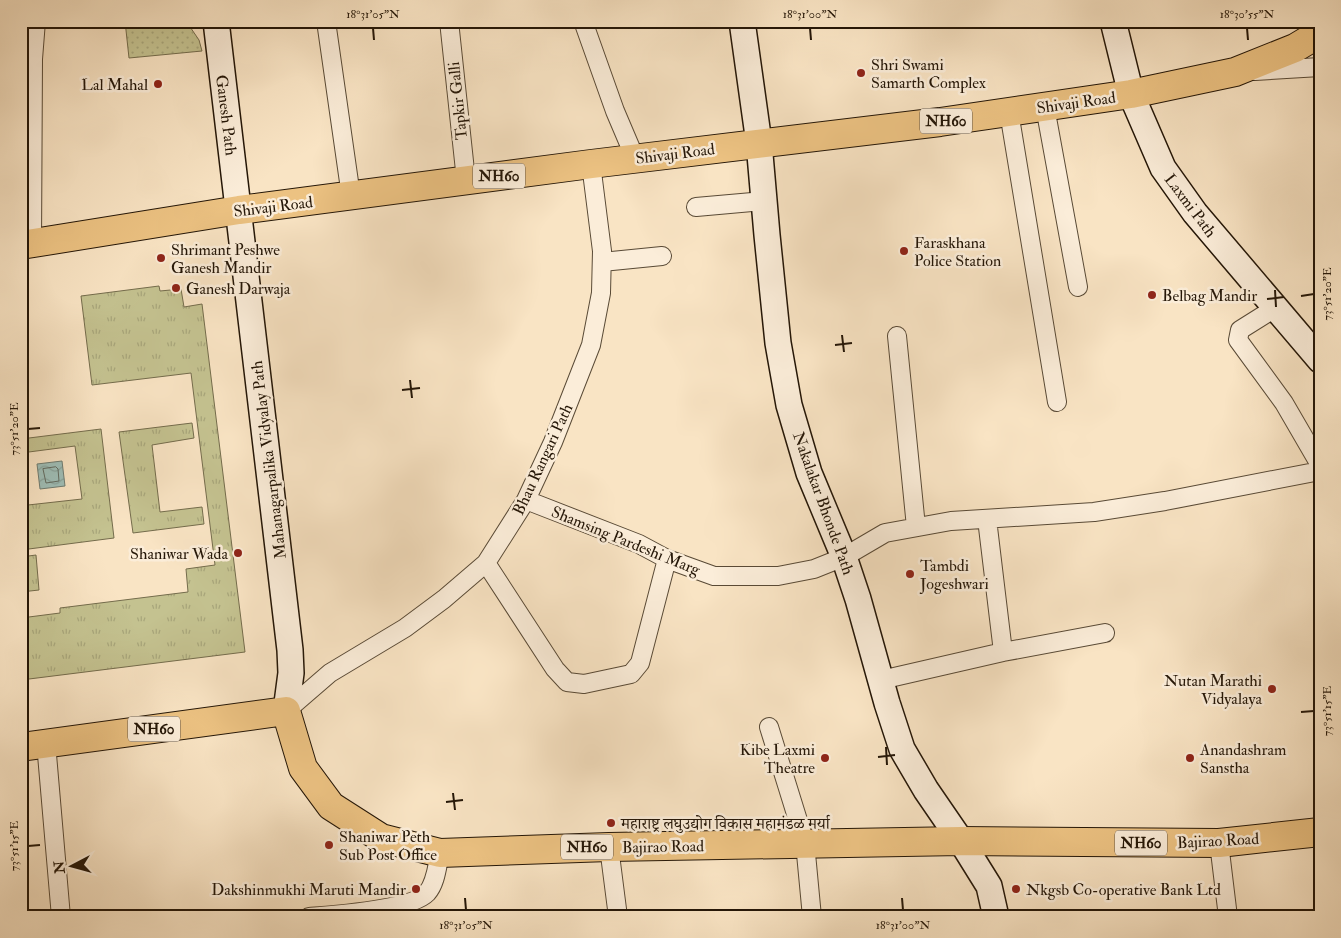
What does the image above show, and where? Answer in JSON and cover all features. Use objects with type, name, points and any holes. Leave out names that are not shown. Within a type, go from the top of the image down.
[{"type":"highway","name":"Shivaji Road","points":[[26,244],[239,210],[635,158],[940,122],[1131,94],[1235,72],[1295,48],[1320,33]]},
{"type":"highway","name":"NH60","points":[[34,745],[286,711]]},
{"type":"highway","name":"Bajirao Road","points":[[286,711],[303,768],[331,806],[381,838],[440,853],[805,843],[962,841],[1219,843],[1320,832]]},
{"type":"street","points":[[26,244],[27,133],[36,21]]},
{"type":"street","name":"Ganesh Path","points":[[216,21],[239,210]]},
{"type":"street","points":[[326,21],[351,196]]},
{"type":"street","name":"Tapkir Galli","points":[[449,21],[466,180]]},
{"type":"street","points":[[583,21],[615,111],[635,158]]},
{"type":"street","name":"Nakalakar Bhonde Path","points":[[742,21],[759,143],[778,343],[789,405],[810,472],[844,557],[858,599],[902,749],[926,790],[962,841],[989,886],[996,917]]},
{"type":"street","name":"Laxmi Path","points":[[1113,21],[1131,94],[1164,168],[1195,214],[1320,360]]},
{"type":"street","points":[[1235,72],[1320,67]]},
{"type":"street","points":[[1045,106],[1078,287]]},
{"type":"street","points":[[1009,112],[1057,402]]},
{"type":"street","name":"Bhau Rangari Path","points":[[286,711],[330,673],[404,628],[444,599],[486,563],[526,500],[553,442],[591,345],[602,293],[602,251],[591,164]]},
{"type":"street","points":[[696,207],[764,202]]},
{"type":"street","name":"Mahanagarpalika Vidyalay Path","points":[[239,210],[290,650],[291,673],[286,711]]},
{"type":"street","points":[[602,262],[662,256]]},
{"type":"street","points":[[1275,308],[1240,330],[1238,340],[1284,402],[1320,465]]},
{"type":"street","points":[[897,336],[916,527]]},
{"type":"street","name":"Shamsing Pardeshi Marg","points":[[526,500],[639,544],[667,560],[714,576],[778,576],[814,569],[844,557],[885,533],[951,521],[1103,510],[1165,501],[1320,471]]},
{"type":"street","points":[[987,519],[1003,652]]},
{"type":"street","points":[[486,563],[554,669],[567,682],[584,684],[631,674],[636,669],[640,663],[667,560]]},
{"type":"street","points":[[881,680],[1003,652],[1105,633]]},
{"type":"street","points":[[769,727],[805,843],[812,917]]},
{"type":"street","points":[[34,745],[61,917]]},
{"type":"street","points":[[1219,843],[1228,917]]},
{"type":"street","points":[[609,847],[618,917]]},
{"type":"street","points":[[308,917],[371,914],[414,901],[426,894],[434,881],[440,853]]},
{"type":"green space","points":[[125,21],[186,21],[199,40],[202,51],[129,58]]},
{"type":"green space","points":[[159,286],[160,291],[181,289],[184,307],[202,304],[245,652],[21,680],[21,618],[60,613],[60,608],[188,592],[186,569],[215,565],[191,373],[92,385],[81,296]]},
{"type":"green space","points":[[192,423],[194,438],[152,445],[160,512],[202,507],[204,524],[133,533],[119,432]]},
{"type":"green space","points":[[101,429],[114,538],[21,550],[21,439]],"holes":[[[75,446],[82,499],[28,505],[21,453]]]},
{"type":"green space","points":[[36,555],[39,590],[21,592],[21,582],[28,577],[28,573],[21,564],[21,557]]},
{"type":"water","points":[[62,461],[65,486],[40,489],[37,464]]},
{"type":"place","name":"Shri Swami Samarth Complex","points":[[861,73]]},
{"type":"place","name":"Lal Mahal","points":[[158,84]]},
{"type":"place","name":"Faraskhana Police Station","points":[[904,251]]},
{"type":"place","name":"Shrimant Peshwe Ganesh Mandir","points":[[161,258]]},
{"type":"place","name":"Ganesh Darwaja","points":[[176,288]]},
{"type":"place","name":"Belbag Mandir","points":[[1152,295]]},
{"type":"place","name":"Shaniwar Wada","points":[[238,553]]},
{"type":"place","name":"Tambdi Jogeshwari","points":[[910,574]]},
{"type":"place","name":"Nutan Marathi Vidyalaya","points":[[1272,689]]},
{"type":"place","name":"Kibe Laxmi Theatre","points":[[825,758]]},
{"type":"place","name":"Anandashram Sanstha","points":[[1190,758]]},
{"type":"place","name":"महाराष्ट्र लघुउद्योग विकास महामंडळ मर्या","points":[[611,823]]},
{"type":"place","name":"Shaniwar Peth Sub Post Office","points":[[329,845]]},
{"type":"place","name":"Dakshinmukhi Maruti Mandir","points":[[416,889]]},
{"type":"place","name":"Nkgsb Co-operative Bank Ltd","points":[[1016,889]]}]
